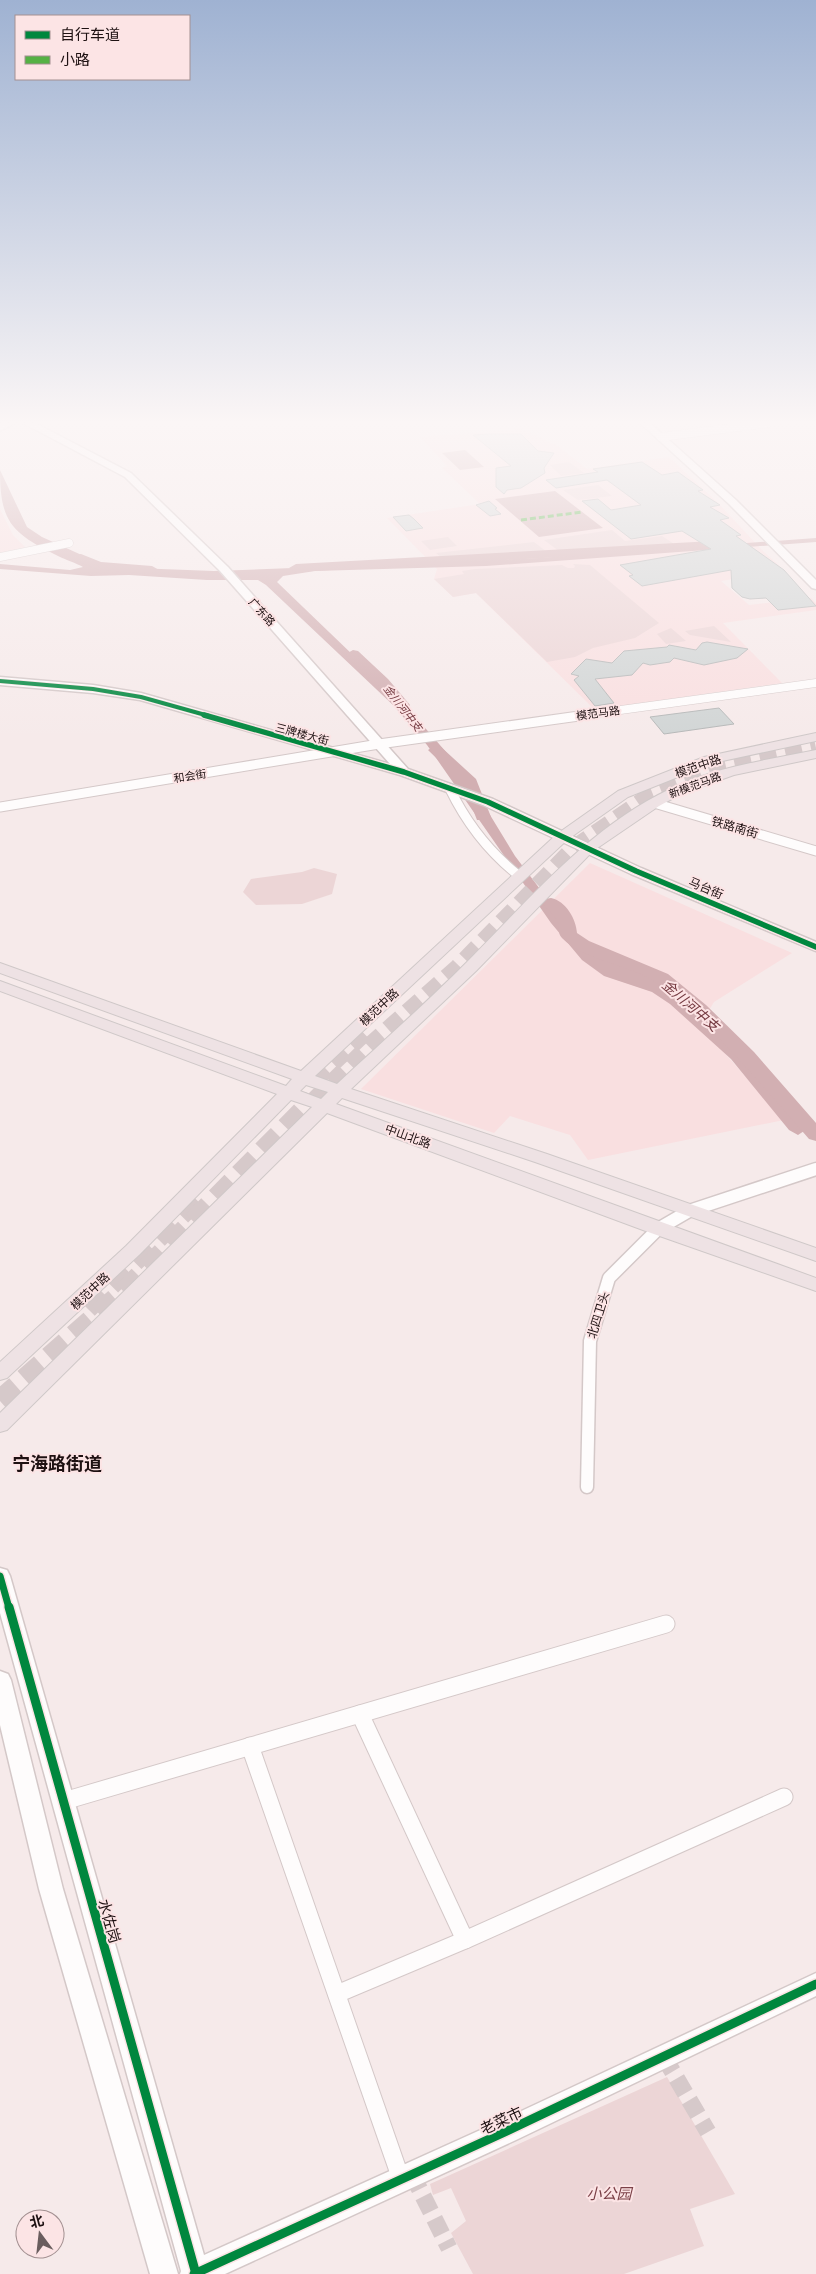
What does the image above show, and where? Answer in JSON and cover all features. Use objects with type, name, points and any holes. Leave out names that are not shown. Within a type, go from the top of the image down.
[{"type":"main road","name":"模范中路","points":[[0,1373],[133,1250],[304,1078],[518,875],[562,837],[624,794],[640,787],[709,760],[816,736]]},
{"type":"main road","name":"新模范马路","points":[[588,848],[654,803],[676,791],[730,772],[816,754]]},
{"type":"main road","points":[[0,1425],[325,1105],[470,968],[588,848]]},
{"type":"main road","name":"中山北路","points":[[0,968],[340,1091],[541,1158],[816,1255]]},
{"type":"main road","name":"中山北路","points":[[0,986],[658,1229],[816,1285]]},
{"type":"street","name":"广东路","points":[[183,529],[224,569],[404,772]]},
{"type":"street","points":[[763,529],[816,586]]},
{"type":"street","points":[[0,557],[69,543]]},
{"type":"street","name":"三牌楼大街","points":[[0,681],[93,689],[142,697],[404,772],[488,802],[588,848]]},
{"type":"street","name":"模范马路","points":[[380,744],[816,684]]},
{"type":"street","name":"和会街","points":[[0,807],[380,744]]},
{"type":"street","points":[[450,789],[462,817],[473,833],[501,862],[518,875]]},
{"type":"street","name":"铁路南街","points":[[654,803],[816,851]]},
{"type":"street","name":"马台街","points":[[588,848],[816,947]]},
{"type":"street","name":"北四卫头","points":[[587,1487],[590,1341],[609,1278],[658,1229],[690,1211],[816,1169]]},
{"type":"street","name":"水佐岗","points":[[0,1576],[195,2274]]},
{"type":"street","points":[[64,1800],[666,1624]]},
{"type":"street","points":[[0,1680],[51,1889],[164,2274]]},
{"type":"street","points":[[360,1714],[465,1940]]},
{"type":"street","points":[[250,1746],[401,2179]]},
{"type":"street","points":[[337,1994],[465,1940],[784,1797]]},
{"type":"street","name":"老菜市","points":[[195,2274],[816,1984]]},
{"type":"shaded area","points":[[0,529],[10,529],[13,535],[25,547],[0,553]]},
{"type":"shaded area","points":[[398,529],[742,529],[785,571],[721,581],[749,605],[811,598],[816,603],[816,610],[723,623],[782,683],[609,708],[606,704],[592,707],[476,593],[453,597],[434,579],[437,569]]},
{"type":"shaded area","points":[[590,863],[792,953],[714,1002],[700,1025],[784,1120],[588,1160],[570,1135],[510,1116],[494,1133],[361,1089]]},
{"type":"green space","points":[[612,530],[625,541],[662,536],[677,546],[563,554],[544,540]]},
{"type":"green space","points":[[448,537],[457,546],[430,550],[421,541]]},
{"type":"green space","points":[[534,542],[551,555],[443,559],[436,553]]},
{"type":"green space","points":[[573,564],[590,565],[659,623],[635,638],[593,648],[575,657],[547,662],[476,593],[453,597],[434,579],[464,574],[462,571],[475,569],[562,565],[574,568]]},
{"type":"green space","points":[[714,626],[731,642],[690,635],[685,631]]},
{"type":"green space","points":[[671,628],[686,641],[666,644],[657,634]]},
{"type":"green space","points":[[314,868],[337,874],[332,894],[302,904],[256,905],[243,892],[251,879],[302,872]]},
{"type":"green space","name":"小公园","points":[[667,2077],[735,2194],[690,2209],[704,2246],[624,2274],[473,2274],[451,2233],[466,2221],[451,2188],[433,2195],[430,2184]]},
{"type":"water","points":[[16,529],[30,529],[42,537],[108,567],[214,571],[538,558],[816,538],[816,542],[486,566],[315,571],[283,576],[277,582],[407,707],[446,752],[487,810],[515,856],[577,938],[599,953],[640,971],[666,988],[734,1048],[785,1105],[804,1131],[798,1135],[789,1130],[731,1059],[670,1004],[652,992],[604,976],[582,960],[551,923],[427,745],[394,706],[266,585],[258,580],[207,580],[129,575],[91,576],[0,569],[0,564],[70,570],[83,567],[42,548]]},
{"type":"water","points":[[530,529],[595,529],[539,537]]},
{"type":"building","points":[[618,529],[733,529],[741,535],[736,536],[784,570],[816,606],[778,610],[766,598],[750,599],[742,597],[732,588],[731,570],[642,586],[629,576],[633,575],[620,565],[711,549],[682,531],[631,539]]},
{"type":"building","points":[[707,642],[748,649],[737,658],[704,665],[674,658],[670,662],[650,665],[643,663],[632,675],[595,679],[614,703],[595,706],[574,680],[579,676],[571,674],[586,659],[612,663],[624,651],[667,647],[669,645],[696,650],[702,643]]},
{"type":"building","points":[[719,708],[734,724],[664,734],[650,717]]},
{"type":"waterway","points":[[296,568],[731,544]]},
{"type":"waterway","points":[[81,558],[99,566],[152,570]]},
{"type":"waterway","name":"金川河中支","points":[[353,654],[383,682],[403,705]]},
{"type":"waterway","name":"金川河中支","points":[[436,750],[470,782],[483,817]]},
{"type":"waterway","name":"金川河中支","points":[[551,903],[567,921],[568,935],[583,945],[662,978],[699,1009],[747,1056],[816,1135]]},
{"type":"tunnel","points":[[313,1101],[370,1045],[458,967],[574,848],[645,799],[724,768],[816,748]]},
{"type":"tunnel","points":[[314,1081],[367,1031]]},
{"type":"tunnel","points":[[0,1401],[126,1290],[313,1101]]},
{"type":"tunnel","points":[[87,1308],[201,1194]]},
{"type":"tunnel","points":[[664,2057],[708,2132]]},
{"type":"tunnel","points":[[412,2174],[449,2248]]},
{"type":"cycle path","points":[[0,681],[93,689],[141,697],[404,772],[488,802],[636,871],[816,947]]},
{"type":"cycle path","points":[[0,1576],[196,2274]]},
{"type":"cycle path","points":[[194,2274],[507,2131],[816,1984]]},
{"type":"district","name":"宁海路街道","points":[[57,1463]]}]
